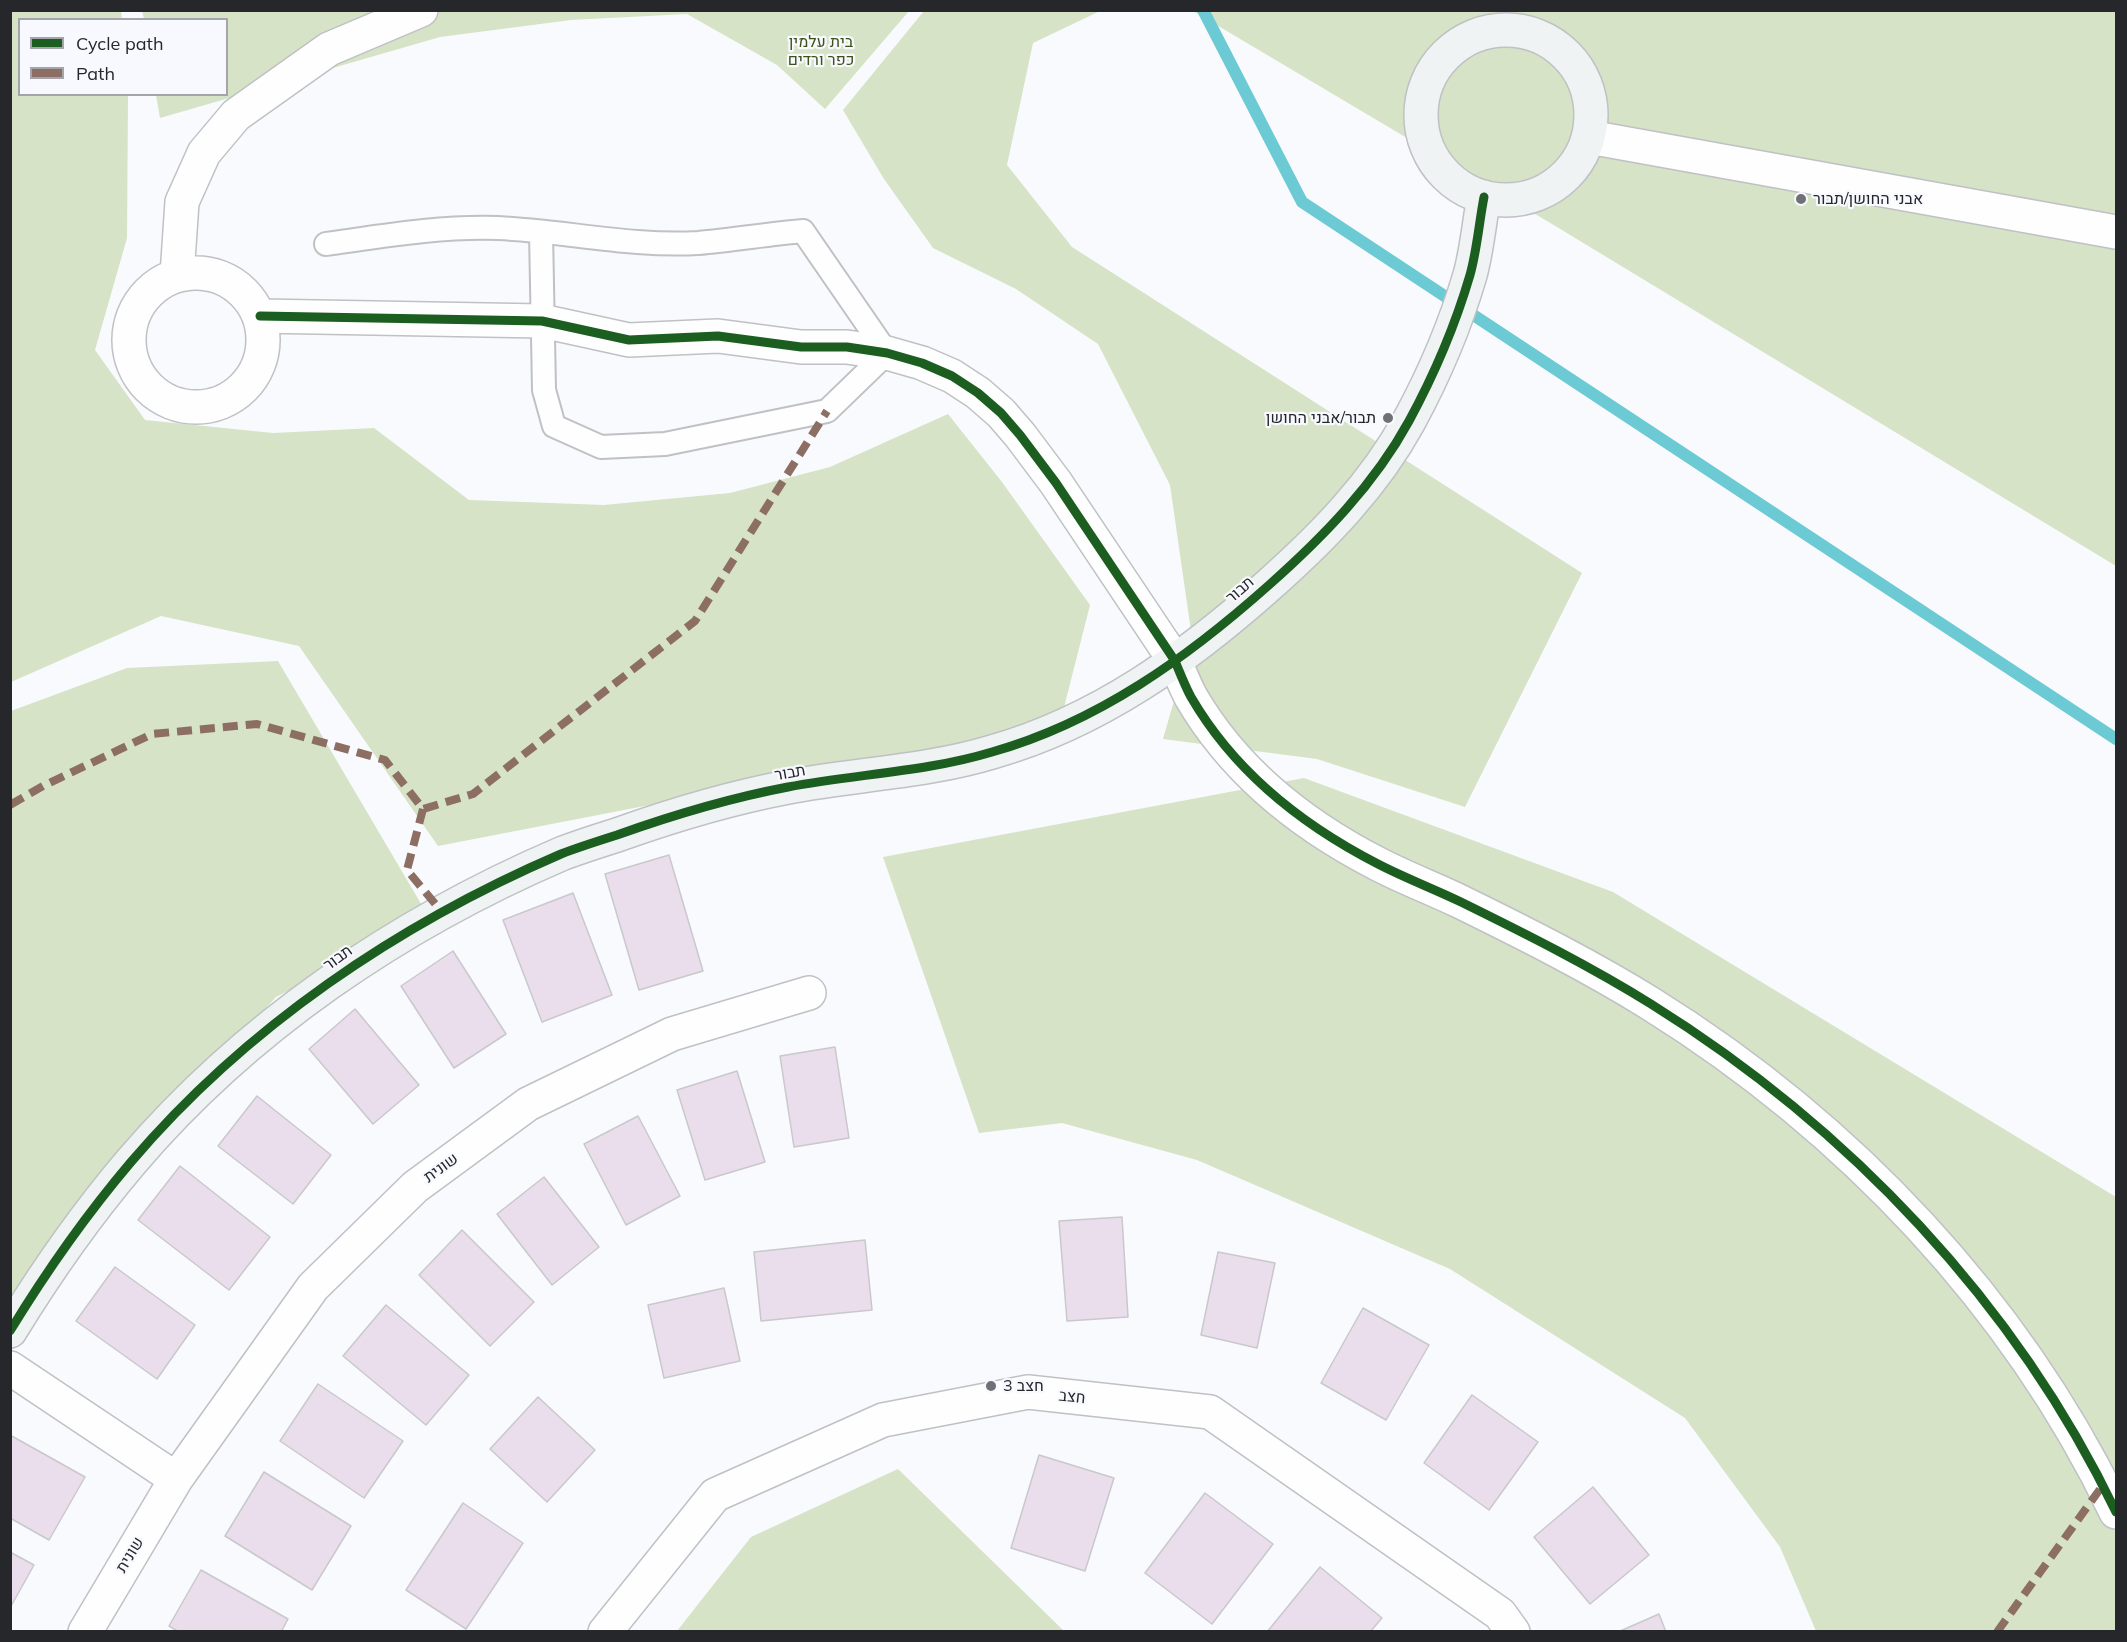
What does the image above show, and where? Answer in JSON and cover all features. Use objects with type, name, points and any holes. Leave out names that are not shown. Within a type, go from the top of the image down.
[{"type":"street","points":[[177,275],[182,202],[204,153],[236,115],[329,49],[422,10]]},
{"type":"street","points":[[1501,20],[1516,29],[1553,43],[1573,61],[1590,96],[1591,124],[1588,137],[1584,150],[1574,167],[1550,189],[1511,200],[1484,197],[1471,193],[1449,178],[1433,158],[1423,133],[1422,105],[1429,80],[1439,63],[1453,48],[1501,20]]},
{"type":"street","points":[[1588,137],[2116,232]]},
{"type":"street","name":"תבור","points":[[10,1331],[69,1241],[124,1170],[203,1086],[282,1017],[369,954],[463,900],[565,853],[673,815],[788,787],[934,765],[989,754],[1018,744],[1082,718],[1117,700],[1175,661],[1233,617],[1300,558],[1337,520],[1383,463],[1407,425],[1430,381],[1451,331],[1471,272],[1484,197]]},
{"type":"street","points":[[202,272],[226,279],[246,294],[260,316],[264,339],[261,362],[250,382],[233,397],[211,406],[189,408],[167,401],[148,387],[135,368],[129,346],[131,323],[140,302],[156,285],[177,275],[202,272]]},
{"type":"street","points":[[260,316],[542,321],[629,340],[718,336],[801,347],[847,347],[887,353],[922,363],[952,376],[978,393],[1000,413],[1038,458],[1175,661],[1190,695],[1230,751],[1252,776],[1300,817],[1326,835],[1378,864],[1545,944],[1652,1005],[1748,1071],[1835,1142],[1914,1218],[1983,1298],[2044,1382],[2116,1512]]},
{"type":"street","name":"שונית","points":[[85,1632],[176,1479],[313,1287],[415,1186],[528,1104],[672,1034],[809,993]]},
{"type":"street","points":[[10,1368],[176,1479]]},
{"type":"street","name":"חצב","points":[[606,1632],[716,1495],[883,1420],[1028,1392],[1210,1412],[1500,1614],[1513,1632]]},
{"type":"lane","points":[[326,244],[437,228],[498,228],[638,241],[697,243],[802,231],[887,353],[827,411],[665,444],[601,447],[554,426],[544,390],[540,232]]},
{"type":"green space","points":[[11,11],[121,11],[122,18],[18,18],[18,96],[128,96],[127,238],[95,350],[145,420],[273,433],[374,428],[469,500],[604,505],[730,493],[830,467],[948,414],[1002,482],[1090,605],[1056,739],[965,744],[438,846],[299,646],[161,616],[11,682]]},
{"type":"green space","name":"בית עלמין כפר ורדים","points":[[142,11],[909,11],[825,109],[777,65],[687,14],[571,20],[440,37],[160,118],[156,96],[228,96],[228,18],[144,18]]},
{"type":"green space","points":[[924,11],[1100,11],[1033,43],[1007,165],[1072,247],[1582,573],[1465,807],[1317,759],[1163,739],[1192,638],[1170,485],[1098,344],[1016,289],[933,248],[884,179],[843,110]]},
{"type":"green space","points":[[1193,11],[2116,11],[2116,566],[1557,227]]},
{"type":"green space","points":[[278,661],[430,919],[276,997],[106,1184],[11,1303],[11,711],[127,668]]},
{"type":"green space","points":[[1304,778],[1613,892],[2116,1197],[2116,1631],[1816,1631],[1780,1547],[1685,1418],[1450,1269],[1197,1160],[1062,1123],[979,1133],[883,857]]},
{"type":"green space","points":[[898,1469],[1064,1631],[677,1631],[751,1537]]},
{"type":"building","points":[[669,855],[703,971],[639,990],[605,874]]},
{"type":"building","points":[[573,893],[612,995],[542,1022],[503,920]]},
{"type":"building","points":[[453,951],[506,1034],[454,1068],[401,986]]},
{"type":"building","points":[[355,1009],[419,1085],[373,1124],[309,1049]]},
{"type":"building","points":[[835,1047],[849,1138],[794,1147],[780,1056]]},
{"type":"building","points":[[737,1071],[765,1162],[705,1180],[677,1090]]},
{"type":"building","points":[[257,1096],[331,1155],[293,1204],[218,1146]]},
{"type":"building","points":[[638,1116],[680,1196],[626,1225],[584,1144]]},
{"type":"building","points":[[180,1166],[270,1237],[229,1290],[138,1220]]},
{"type":"building","points":[[544,1177],[599,1247],[552,1285],[497,1214]]},
{"type":"building","points":[[1122,1217],[1128,1317],[1067,1321],[1059,1221]]},
{"type":"building","points":[[462,1230],[534,1302],[490,1346],[419,1275]]},
{"type":"building","points":[[865,1240],[872,1310],[761,1321],[754,1252]]},
{"type":"building","points":[[1218,1252],[1275,1263],[1257,1348],[1201,1335]]},
{"type":"building","points":[[115,1267],[195,1325],[157,1379],[76,1321]]},
{"type":"building","points":[[724,1288],[740,1361],[664,1378],[648,1305]]},
{"type":"building","points":[[386,1305],[469,1375],[426,1425],[343,1356]]},
{"type":"building","points":[[1363,1308],[1429,1345],[1386,1420],[1321,1383]]},
{"type":"building","points":[[318,1384],[403,1441],[364,1498],[280,1441]]},
{"type":"building","points":[[1472,1395],[1538,1442],[1489,1510],[1424,1463]]},
{"type":"building","points":[[538,1397],[595,1450],[547,1502],[490,1449]]},
{"type":"building","points":[[10,1435],[85,1477],[49,1540],[10,1518]]},
{"type":"building","points":[[1039,1455],[1114,1478],[1085,1571],[1011,1548]]},
{"type":"building","points":[[264,1472],[351,1526],[312,1590],[225,1536]]},
{"type":"building","points":[[1593,1487],[1649,1555],[1590,1604],[1534,1537]]},
{"type":"building","points":[[1205,1493],[1273,1544],[1212,1624],[1145,1573]]},
{"type":"building","points":[[463,1503],[523,1543],[466,1629],[406,1590]]},
{"type":"building","points":[[10,1552],[34,1565],[10,1608]]},
{"type":"building","points":[[1320,1567],[1382,1618],[1370,1632],[1267,1632]]},
{"type":"building","points":[[201,1570],[288,1619],[281,1632],[179,1632],[169,1626]]},
{"type":"building","points":[[1659,1614],[1666,1632],[1618,1632]]},
{"type":"waterway","points":[[1203,10],[1302,202],[2116,739]]},
{"type":"marked path","points":[[10,805],[43,786],[152,734],[257,724],[385,760],[423,809],[473,794],[695,621],[827,411]]},
{"type":"marked path","points":[[423,809],[407,870],[442,912]]},
{"type":"marked path","points":[[1997,1632],[2103,1485]]},
{"type":"cycle path","points":[[10,1331],[82,1223],[131,1162],[176,1113],[224,1067],[275,1024],[328,984],[441,913],[561,854],[702,808],[788,787],[967,759],[1031,739],[1068,724],[1140,685],[1206,638],[1269,585],[1328,529],[1364,488],[1395,444],[1427,386],[1458,313],[1472,266],[1484,197]]},
{"type":"cycle path","points":[[260,316],[542,321],[629,340],[718,336],[801,347],[847,347],[887,353],[922,363],[952,376],[978,393],[1001,413],[1020,435],[1056,483],[1175,661],[1191,697],[1208,724],[1249,772],[1297,814],[1350,849],[1534,938],[1605,977],[1651,1004],[1723,1053],[1793,1106],[1858,1163],[1920,1225],[1976,1291],[2028,1361],[2075,1435],[2116,1512]]},
{"type":"place","name":"אבני החושן/תבור","points":[[1801,199]]},
{"type":"place","name":"תבור/אבני החושן","points":[[1388,418]]},
{"type":"place","name":"חצב 3","points":[[991,1386]]}]
